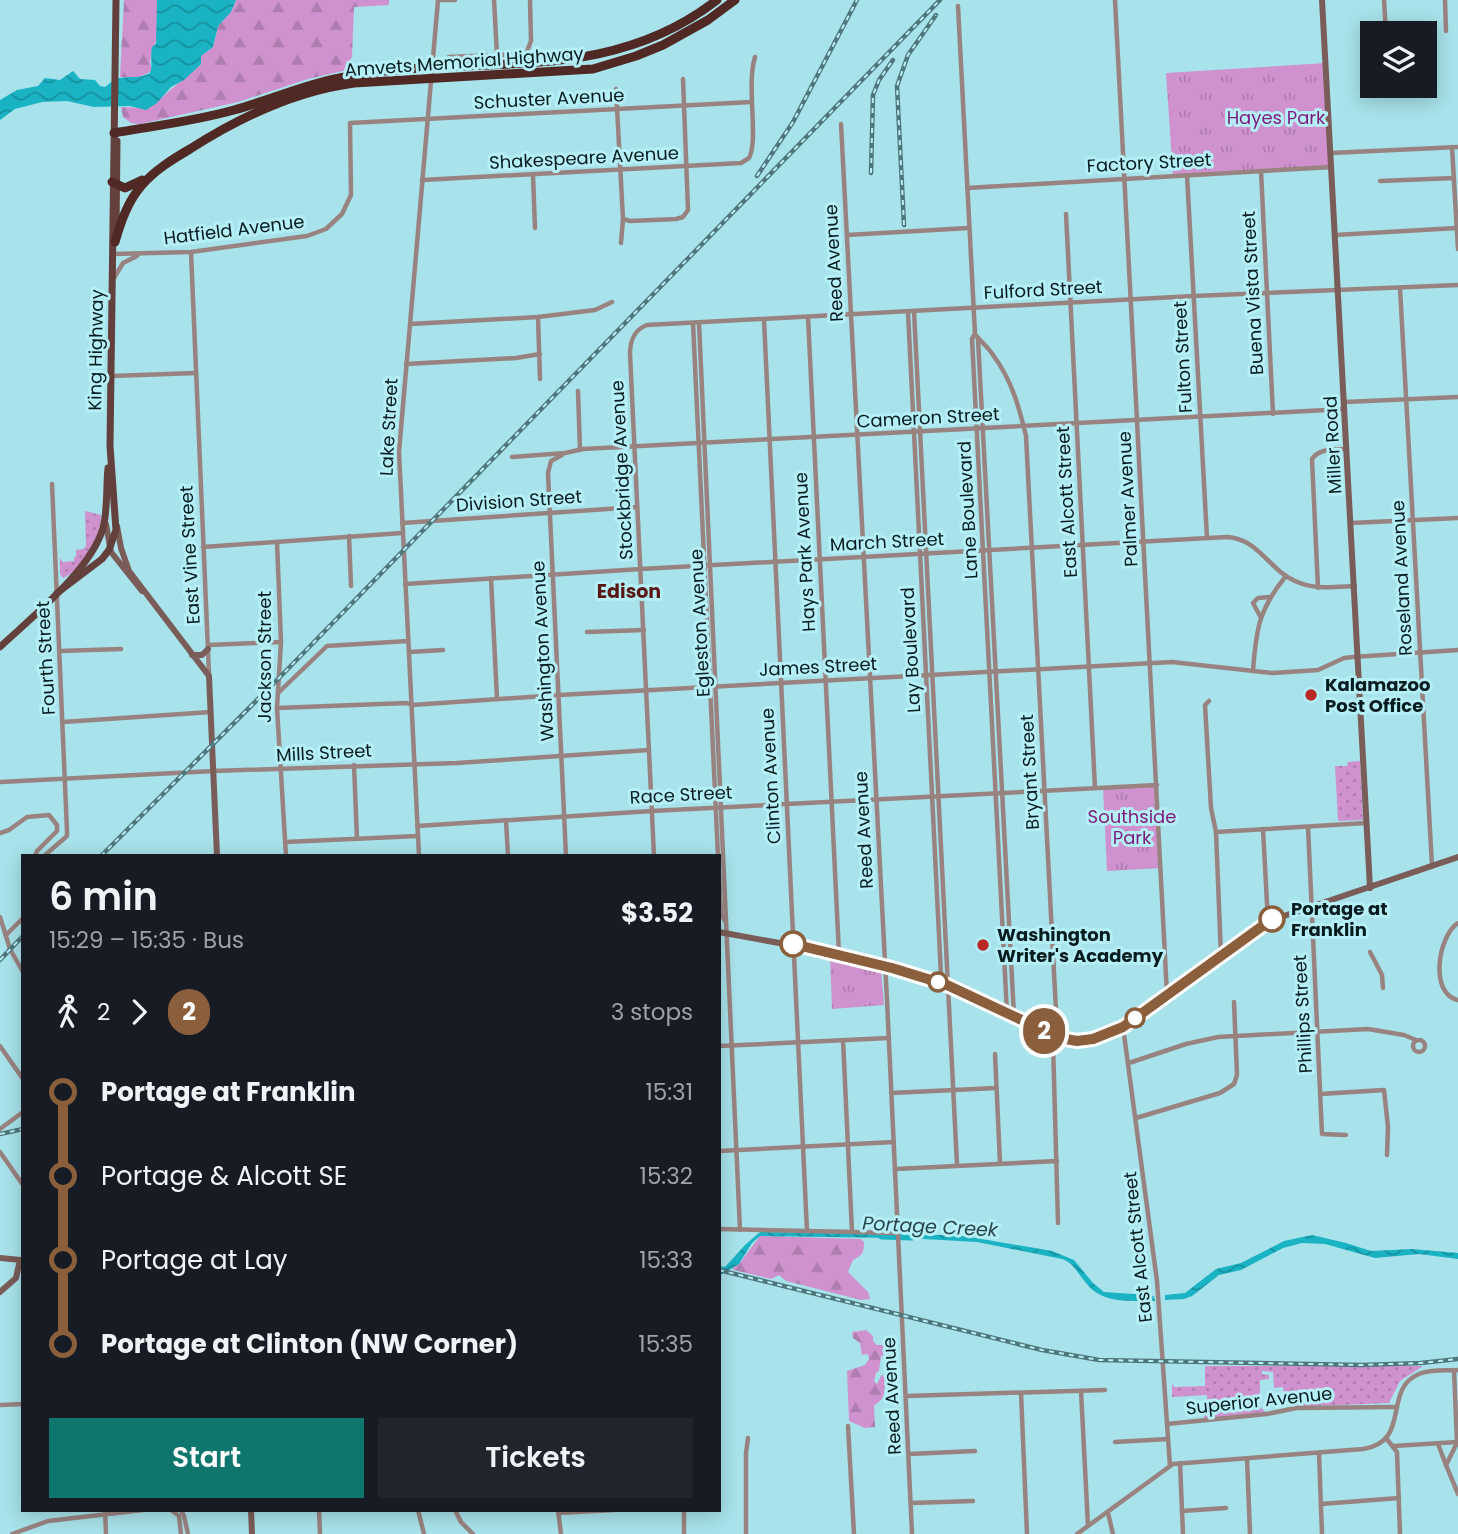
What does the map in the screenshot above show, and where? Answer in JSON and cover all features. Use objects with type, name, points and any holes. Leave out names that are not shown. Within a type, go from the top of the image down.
[{"type":"highway","name":"Amvets Memorial Highway","points":[[115,243],[122,218],[131,201],[142,185],[159,169],[212,135],[254,113],[309,93],[354,83],[432,73],[491,71],[528,63],[579,59],[627,48],[671,30],[718,0]]},
{"type":"highway","name":"Amvets Memorial Highway","points":[[114,133],[231,111],[329,80],[388,71],[432,73],[593,69],[663,46],[708,20],[735,0]]},
{"type":"highway","points":[[115,184],[125,188],[132,187],[159,169]]},
{"type":"main road","name":"King Highway","points":[[113,254],[116,0]]},
{"type":"main road","name":"King Highway","points":[[0,647],[57,593],[94,550],[100,537],[105,515],[110,446],[115,184]]},
{"type":"main road","name":"King Highway","points":[[57,593],[96,564],[110,548],[117,522],[110,446]]},
{"type":"street","points":[[438,0],[455,0]]},
{"type":"street","name":"Lake Street","points":[[419,854],[399,452],[438,0]]},
{"type":"street","points":[[494,0],[497,55]]},
{"type":"street","points":[[449,57],[524,55],[529,50],[530,0]]},
{"type":"street","name":"Palmer Avenue","points":[[1115,0],[1167,996]]},
{"type":"street","name":"Miller Road","points":[[1322,0],[1370,888]]},
{"type":"street","points":[[1384,0],[1385,21]]},
{"type":"street","points":[[1445,0],[1447,31]]},
{"type":"street","name":"Lane Boulevard","points":[[958,6],[969,228],[984,429],[987,550],[1011,1015]]},
{"type":"street","points":[[751,102],[751,76],[755,57]]},
{"type":"street","points":[[623,219],[643,221],[681,218],[685,215],[689,204],[683,79]]},
{"type":"street","points":[[616,89],[623,219],[621,243]]},
{"type":"street","name":"Schuster Avenue","points":[[350,123],[751,102]]},
{"type":"street","name":"Shakespeare Avenue","points":[[422,180],[732,164],[746,160],[751,155],[751,102]]},
{"type":"street","name":"Hatfield Avenue","points":[[113,254],[191,252],[307,236],[330,226],[346,208],[351,195],[350,123]]},
{"type":"street","name":"Reed Avenue","points":[[841,124],[912,1534]]},
{"type":"street","points":[[1331,153],[1455,147],[1458,249]]},
{"type":"street","name":"Factory Street","points":[[967,188],[1332,167]]},
{"type":"street","name":"Buena Vista Street","points":[[1261,171],[1273,414]]},
{"type":"street","points":[[533,175],[535,228]]},
{"type":"street","name":"Fulton Street","points":[[1187,175],[1207,538]]},
{"type":"street","points":[[1380,181],[1454,178]]},
{"type":"street","name":"East Alcott Street","points":[[1066,214],[1095,788]]},
{"type":"street","points":[[847,235],[969,228]]},
{"type":"street","points":[[1335,234],[1457,228]]},
{"type":"street","name":"East Vine Street","points":[[191,252],[217,854]]},
{"type":"street","points":[[113,282],[124,263],[140,254]]},
{"type":"street","name":"Fulford Street","points":[[634,335],[648,325],[1458,285]]},
{"type":"street","name":"Roseland Avenue","points":[[1400,288],[1432,866]]},
{"type":"street","points":[[410,324],[538,317],[594,310],[612,302]]},
{"type":"street","name":"Lay Boulevard","points":[[911,312],[938,856],[941,975],[947,985]]},
{"type":"street","points":[[538,317],[540,379]]},
{"type":"street","name":"Hays Park Avenue","points":[[808,317],[839,954]]},
{"type":"street","name":"Clinton Avenue","points":[[764,320],[807,1231]]},
{"type":"street","name":"Egleston Avenue","points":[[696,323],[720,854]]},
{"type":"street","name":"Stockbridge Avenue","points":[[634,335],[630,354],[654,854]]},
{"type":"street","name":"Lane Boulevard","points":[[977,336],[972,339],[980,488],[987,550]]},
{"type":"street","name":"Bryant Street","points":[[977,336],[1009,380],[1024,427],[1057,1030],[1053,1043],[1058,1223]]},
{"type":"street","points":[[406,364],[516,358],[540,354]]},
{"type":"street","points":[[111,376],[195,373]]},
{"type":"street","points":[[578,391],[580,450]]},
{"type":"street","name":"Cameron Street","points":[[512,457],[702,443],[1273,414],[1406,399],[1458,397]]},
{"type":"street","points":[[1318,588],[1312,459],[1322,451],[1348,449]]},
{"type":"street","name":"Washington Avenue","points":[[565,453],[553,459],[548,467],[566,854]]},
{"type":"street","name":"Fourth Street","points":[[46,854],[67,836],[52,484]]},
{"type":"street","points":[[980,488],[987,488]]},
{"type":"street","name":"Division Street","points":[[402,523],[637,507]]},
{"type":"street","points":[[142,591],[122,555],[117,522],[113,515],[105,515],[110,548],[122,568],[209,676]]},
{"type":"street","points":[[1351,523],[1458,518]]},
{"type":"street","points":[[204,547],[402,533]]},
{"type":"street","points":[[349,536],[351,586]]},
{"type":"street","name":"March Street","points":[[405,584],[775,561],[1231,538],[1245,540],[1286,576],[1298,583],[1318,588],[1354,586]]},
{"type":"street","name":"Jackson Street","points":[[277,542],[281,642],[277,708],[286,854]]},
{"type":"street","points":[[1253,671],[1261,616],[1269,597],[1286,576]]},
{"type":"street","points":[[491,578],[497,699]]},
{"type":"street","points":[[1261,616],[1253,603],[1258,598],[1269,597]]},
{"type":"street","points":[[587,632],[643,630]]},
{"type":"street","points":[[278,694],[322,648],[408,641]]},
{"type":"street","points":[[192,655],[203,655],[208,647],[281,642]]},
{"type":"street","points":[[60,651],[121,649]]},
{"type":"street","points":[[409,652],[443,650]]},
{"type":"street","name":"James Street","points":[[277,708],[405,703],[412,705],[1150,663],[1182,662],[1273,673],[1318,670],[1344,658],[1358,656],[1458,650]]},
{"type":"street","points":[[1209,701],[1205,705],[1211,808],[1216,832],[1221,956]]},
{"type":"street","points":[[63,722],[211,712]]},
{"type":"street","name":"Mills Street","points":[[0,782],[414,764],[649,750]]},
{"type":"street","points":[[354,765],[357,839]]},
{"type":"street","name":"Race Street","points":[[417,826],[719,807],[1157,785]]},
{"type":"street","name":"Egleston Avenue","points":[[718,854],[719,807]]},
{"type":"street","points":[[0,833],[27,817],[49,816],[57,825],[57,831],[36,854]]},
{"type":"street","points":[[506,820],[509,854]]},
{"type":"street","points":[[1216,832],[1367,823]]},
{"type":"street","name":"Phillips Street","points":[[1308,827],[1322,1134],[1346,1135]]},
{"type":"street","points":[[1263,829],[1268,922]]},
{"type":"street","points":[[285,842],[418,836]]},
{"type":"street","name":"Lay Boulevard","points":[[938,856],[945,917],[957,1165]]},
{"type":"street","points":[[722,932],[793,944],[885,966],[947,985],[1055,1037],[1084,1040],[1100,1037],[1123,1027],[1268,922],[1458,857]]},
{"type":"street","name":"Egleston Avenue","points":[[721,870],[727,913],[722,932],[731,1045],[740,1230]]},
{"type":"street","points":[[0,917],[13,956],[21,969]]},
{"type":"street","points":[[938,917],[945,917]]},
{"type":"street","points":[[6,935],[21,920]]},
{"type":"street","points":[[1458,923],[1444,939],[1440,965],[1444,990],[1458,1000]]},
{"type":"street","points":[[1370,952],[1382,975],[1382,988]]},
{"type":"street","points":[[1136,1118],[1215,1095],[1231,1087],[1237,1075],[1234,1002]]},
{"type":"street","name":"East Alcott Street","points":[[1123,1027],[1159,1298],[1170,1466]]},
{"type":"street","points":[[1129,1063],[1204,1039],[1234,1036],[1368,1029],[1408,1036],[1416,1040]]},
{"type":"street","points":[[721,1046],[889,1038]]},
{"type":"street","points":[[843,1040],[852,1232]]},
{"type":"street","points":[[0,1046],[21,1076]]},
{"type":"street","points":[[995,1054],[1000,1163]]},
{"type":"street","points":[[891,1093],[996,1088]]},
{"type":"street","points":[[1320,1094],[1384,1090],[1388,1127],[1387,1155]]},
{"type":"street","points":[[0,1129],[21,1113]]},
{"type":"street","points":[[721,1150],[894,1142]]},
{"type":"street","points":[[0,1152],[21,1182]]},
{"type":"street","points":[[895,1169],[1057,1161]]},
{"type":"street","points":[[721,1229],[898,1235]]},
{"type":"street","points":[[0,1258],[21,1260],[16,1278],[0,1292]]},
{"type":"street","points":[[1083,1532],[1170,1466],[1180,1463],[1369,1448],[1387,1438],[1394,1425],[1398,1396],[1408,1381],[1423,1373],[1456,1370],[1457,1443],[1446,1465]]},
{"type":"street","points":[[906,1396],[1105,1390]]},
{"type":"street","points":[[1081,1391],[1083,1532]]},
{"type":"street","points":[[1021,1393],[1027,1534]]},
{"type":"street","points":[[0,1405],[21,1404]]},
{"type":"street","name":"Superior Avenue","points":[[1167,1424],[1267,1414],[1296,1408],[1396,1407]]},
{"type":"street","points":[[848,1426],[854,1534]]},
{"type":"street","points":[[746,1534],[748,1438]]},
{"type":"street","points":[[1387,1438],[1397,1453],[1401,1534]]},
{"type":"street","points":[[1115,1442],[1168,1439]]},
{"type":"street","points":[[1394,1446],[1457,1443]]},
{"type":"street","points":[[1438,1444],[1458,1494]]},
{"type":"street","points":[[909,1454],[975,1451]]},
{"type":"street","points":[[1319,1453],[1322,1534]]},
{"type":"street","points":[[1247,1458],[1250,1534]]},
{"type":"street","points":[[1180,1463],[1184,1534]]},
{"type":"street","points":[[1321,1504],[1399,1498]]},
{"type":"street","points":[[911,1503],[973,1501]]},
{"type":"street","points":[[1182,1511],[1226,1508]]},
{"type":"street","points":[[12,1534],[48,1521],[106,1512],[106,1534]]},
{"type":"street","points":[[174,1512],[179,1516],[181,1534]]},
{"type":"street","points":[[181,1512],[188,1534]]},
{"type":"street","points":[[251,1512],[252,1534]]},
{"type":"street","points":[[319,1512],[320,1534]]},
{"type":"street","points":[[418,1512],[424,1534]]},
{"type":"street","points":[[457,1512],[461,1522],[473,1534]]},
{"type":"street","points":[[558,1512],[561,1534]]},
{"type":"street","points":[[684,1512],[684,1534]]},
{"type":"street","points":[[1108,1513],[1114,1534]]},
{"type":"green space","points":[[124,0],[157,0],[157,37],[150,61],[152,71],[137,78],[120,77]]},
{"type":"green space","points":[[236,0],[389,0],[389,5],[354,7],[352,56],[347,70],[308,79],[238,102],[140,124],[131,123],[123,117],[121,107],[149,108],[201,64],[201,56],[213,47],[218,26],[231,12]]},
{"type":"green space","name":"Hayes Park","points":[[1326,63],[1332,167],[1173,176],[1166,73]]},
{"type":"green space","points":[[85,511],[101,515],[98,532],[84,560],[63,578],[60,574],[60,558],[63,562],[74,561],[76,550],[86,546]]},
{"type":"green space","points":[[1360,761],[1363,820],[1338,821],[1335,766],[1347,766],[1348,762]]},
{"type":"green space","name":"Southside Park","points":[[1157,785],[1161,868],[1107,871],[1103,788]]},
{"type":"green space","points":[[830,956],[881,970],[884,1005],[832,1009]]},
{"type":"green space","points":[[760,1236],[861,1239],[864,1242],[863,1251],[853,1260],[848,1272],[868,1292],[870,1299],[861,1300],[786,1281],[779,1275],[771,1279],[734,1270],[732,1268],[739,1264]]},
{"type":"green space","points":[[866,1330],[877,1345],[884,1345],[884,1356],[881,1356],[879,1371],[874,1381],[877,1384],[882,1374],[886,1380],[883,1398],[874,1406],[875,1427],[865,1428],[849,1421],[847,1371],[865,1365],[869,1359],[868,1354],[862,1355],[860,1343],[853,1338],[852,1332]]},
{"type":"green space","points":[[1205,1366],[1423,1366],[1400,1381],[1389,1403],[1292,1407],[1285,1403],[1283,1387],[1274,1388],[1273,1372],[1262,1371],[1262,1374],[1269,1375],[1269,1379],[1260,1380],[1260,1407],[1267,1413],[1204,1419],[1203,1407],[1207,1407],[1207,1395],[1172,1397],[1172,1383],[1174,1387],[1205,1386]]},
{"type":"water","points":[[157,0],[236,0],[231,12],[218,26],[213,47],[201,56],[201,64],[184,80],[171,87],[157,103],[146,110],[130,106],[94,107],[67,101],[42,102],[15,109],[0,120],[0,100],[17,90],[38,86],[45,78],[60,80],[73,71],[80,79],[95,80],[105,87],[118,78],[139,77],[150,73],[152,47],[156,44]]},
{"type":"water","points":[[760,1232],[892,1234],[892,1238],[760,1236],[752,1243],[739,1264],[721,1275],[721,1266],[725,1267]]},
{"type":"water","points":[[905,1235],[964,1236],[1052,1251],[1074,1260],[1104,1292],[1149,1295],[1154,1296],[1155,1301],[1117,1300],[1100,1295],[1073,1266],[1062,1259],[977,1242],[905,1238]]},
{"type":"water","points":[[1312,1235],[1371,1251],[1412,1249],[1458,1253],[1458,1259],[1419,1254],[1375,1258],[1325,1244],[1302,1243],[1283,1248],[1241,1270],[1219,1275],[1192,1296],[1165,1300],[1165,1295],[1185,1293],[1216,1269],[1241,1263],[1284,1241]]},
{"type":"waterway","name":"Portage Creek","points":[[882,1236],[912,1237]]},
{"type":"railway","points":[[757,176],[793,122],[857,0]]},
{"type":"railway","points":[[103,854],[279,678],[940,0]]},
{"type":"railway","points":[[904,225],[897,86],[908,55],[936,15]]},
{"type":"railway","points":[[871,173],[873,95],[879,80],[893,60]]},
{"type":"railway","points":[[0,960],[21,938]]},
{"type":"railway","points":[[0,1134],[21,1129]]},
{"type":"railway","points":[[721,1270],[1042,1350],[1099,1360],[1362,1365],[1458,1359]]},
{"type":"bus line","name":"2","points":[[793,944],[911,973],[947,985],[1055,1037],[1084,1040],[1100,1037],[1123,1027],[1272,919]]},
{"type":"place","name":"Kalamazoo Post Office","points":[[1311,695]]},
{"type":"place","name":"Portage at Franklin","points":[[1272,919]]},
{"type":"place","name":"Washington Writer's Academy","points":[[983,945]]},
{"type":"district","name":"Edison","points":[[629,591]]}]
